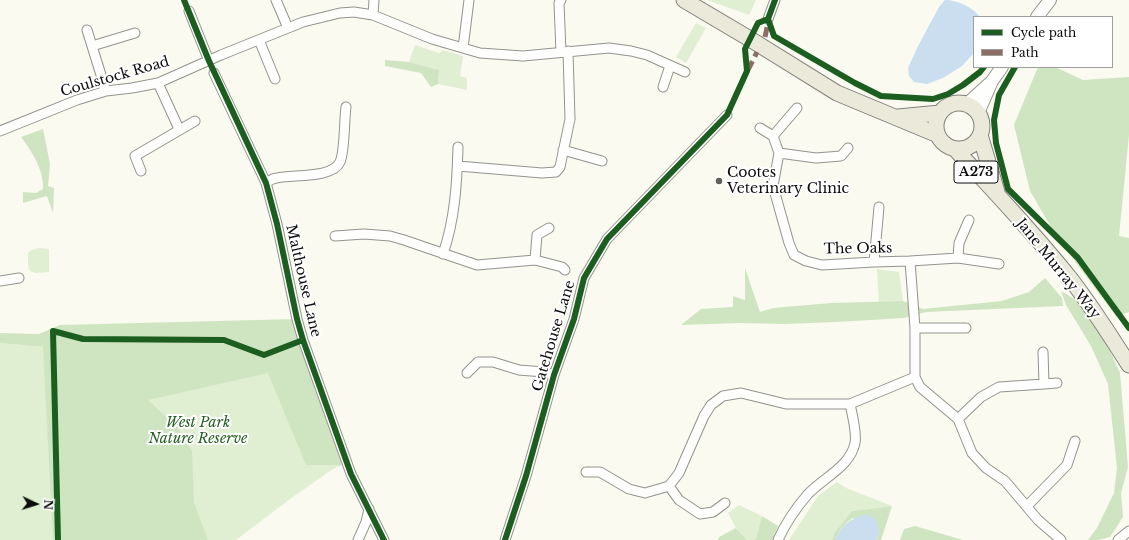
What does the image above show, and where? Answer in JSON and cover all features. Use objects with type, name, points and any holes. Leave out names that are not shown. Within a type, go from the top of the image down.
[{"type":"main road","points":[[684,0],[750,38],[837,93],[938,135]]},
{"type":"main road","points":[[959,104],[972,109],[981,120],[982,128],[976,142],[970,147],[963,149],[955,149],[942,142],[936,127],[940,113],[945,108],[959,104]]},
{"type":"main road","points":[[893,117],[940,113]]},
{"type":"main road","name":"Jane Murray Way","points":[[980,135],[997,195]]},
{"type":"main road","name":"Jane Murray Way","points":[[955,149],[1041,243],[1095,312],[1129,365]]},
{"type":"street","points":[[276,0],[288,28]]},
{"type":"street","points":[[373,15],[374,0]]},
{"type":"street","points":[[463,48],[469,0]]},
{"type":"street","points":[[458,166],[542,173],[556,172],[560,167],[570,119],[559,3],[561,0]]},
{"type":"street","points":[[768,19],[775,0]]},
{"type":"street","points":[[1038,16],[1050,0]]},
{"type":"street","points":[[189,11],[209,61]]},
{"type":"street","name":"Coulstock Road","points":[[0,132],[77,100],[106,92],[158,83],[221,55],[303,22],[340,13],[354,12],[373,15],[432,39],[480,53],[523,56],[609,48],[647,55],[685,72]]},
{"type":"street","points":[[87,30],[106,92]]},
{"type":"street","points":[[92,46],[135,33]]},
{"type":"street","points":[[259,40],[275,79]]},
{"type":"street","points":[[663,87],[670,66]]},
{"type":"street","points":[[972,109],[1001,68]]},
{"type":"street","name":"Malthouse Lane","points":[[214,73],[266,183],[277,224],[297,319],[303,340],[351,474],[384,540]]},
{"type":"street","points":[[158,83],[180,129]]},
{"type":"street","points":[[266,183],[276,178],[324,173],[340,163],[346,107]]},
{"type":"street","points":[[760,128],[773,136],[797,108]]},
{"type":"street","name":"Gatehouse Lane","points":[[505,540],[526,476],[554,375],[574,319],[584,278],[607,240],[727,115]]},
{"type":"street","points":[[141,171],[135,156],[195,121]]},
{"type":"street","name":"The Oaks","points":[[773,136],[779,153],[773,186],[789,243],[794,255],[806,261],[822,265],[958,258],[999,264]]},
{"type":"street","points":[[443,254],[452,224],[458,166],[458,147]]},
{"type":"street","points":[[779,153],[816,158],[841,156],[848,148]]},
{"type":"street","points":[[563,150],[602,161]]},
{"type":"street","points":[[874,262],[879,207]]},
{"type":"street","points":[[958,258],[960,243],[969,220]]},
{"type":"street","points":[[535,260],[537,235],[550,228]]},
{"type":"street","points":[[335,236],[379,234],[404,240],[477,265],[535,260],[562,266],[565,270]]},
{"type":"street","points":[[910,261],[915,328],[915,377],[920,387],[958,419],[972,453],[986,468],[1005,481],[1038,520],[1061,540]]},
{"type":"street","points":[[0,281],[19,278]]},
{"type":"street","points":[[915,328],[966,328]]},
{"type":"street","points":[[1042,352],[1044,384]]},
{"type":"street","points":[[467,373],[478,362],[494,362],[519,370],[554,375]]},
{"type":"street","points":[[586,472],[600,472],[629,489],[645,493],[669,486],[678,473],[704,416],[711,405],[723,396],[741,393],[786,404],[850,404],[915,377]]},
{"type":"street","points":[[958,419],[982,397],[999,387],[1057,383]]},
{"type":"street","points":[[778,540],[784,526],[809,494],[834,473],[852,455],[855,441],[850,404]]},
{"type":"street","points":[[1027,506],[1067,465],[1075,441]]},
{"type":"street","points":[[669,486],[679,500],[700,514],[713,512],[725,503]]},
{"type":"street","points":[[358,540],[366,522],[369,509]]},
{"type":"street","points":[[1118,540],[1129,531]]},
{"type":"green space","points":[[707,0],[756,0],[749,15]]},
{"type":"green space","points":[[696,23],[706,28],[686,63],[676,57]]},
{"type":"green space","points":[[415,45],[439,53],[443,50],[463,56],[460,76],[467,78],[467,90],[438,84],[439,70],[409,62]]},
{"type":"green space","points":[[385,60],[409,62],[439,70],[438,84],[431,87],[421,73],[385,66]]},
{"type":"green space","points":[[1038,68],[1057,68],[1083,80],[1129,77],[1129,135],[1119,236],[1129,238],[1129,312],[1116,316],[1058,239],[1030,191],[1014,125]]},
{"type":"green space","points":[[43,129],[50,164],[48,186],[54,188],[53,213],[47,196],[23,203],[23,192],[36,193],[43,189],[43,182],[39,168],[21,137]]},
{"type":"green space","points":[[39,248],[49,249],[49,272],[35,273],[30,271],[28,266],[28,253]]},
{"type":"green space","points":[[745,268],[760,312],[773,308],[831,303],[903,301],[923,309],[1002,301],[1029,292],[1045,278],[1062,298],[1063,306],[926,312],[904,318],[836,322],[681,325],[701,309],[733,307],[733,296],[745,300]]},
{"type":"green space","points":[[877,269],[899,272],[903,301],[879,302]]},
{"type":"green space","points":[[1061,291],[1083,304],[1106,342],[1120,373],[1128,467],[1121,493],[1123,517],[1110,537],[1098,540],[1088,540],[1097,528],[1114,493],[1117,468],[1108,384],[1091,346],[1066,305]]},
{"type":"green space","name":"West Park Nature Reserve","points":[[297,319],[342,465],[306,465],[268,373],[148,400],[178,428],[192,451],[194,503],[208,540],[53,540],[43,347],[0,343],[0,333],[39,334],[60,325]]},
{"type":"green space","name":"West Park Nature Reserve","points":[[303,340],[342,465],[333,469],[290,499],[236,540],[0,540],[0,343],[43,347]]},
{"type":"green space","points":[[837,482],[846,488],[892,506],[852,511],[835,532],[832,540],[789,540],[818,496]]},
{"type":"green space","points":[[739,505],[762,516],[756,540],[747,540],[736,528],[728,513]]},
{"type":"green space","points":[[892,506],[881,540],[876,540],[879,532],[853,518],[842,528],[835,540],[832,540],[835,532],[852,511]]},
{"type":"green space","points":[[762,516],[778,526],[772,540],[753,540],[756,539]]},
{"type":"green space","points":[[915,526],[963,540],[900,540],[904,529]]},
{"type":"green space","points":[[736,528],[747,540],[718,540],[719,537]]},
{"type":"water","points":[[945,0],[955,1],[973,10],[979,16],[973,16],[973,54],[962,66],[943,78],[927,84],[914,82],[909,76],[908,68],[939,7]]},
{"type":"water","points":[[864,515],[871,516],[877,521],[879,532],[876,540],[835,540],[846,524]]},
{"type":"marked path","points":[[765,37],[768,23]]},
{"type":"marked path","points":[[748,70],[757,52]]},
{"type":"cycle path","points":[[184,0],[209,61],[266,183],[277,224],[297,319],[303,340],[351,474],[384,540]]},
{"type":"cycle path","points":[[505,540],[526,476],[554,375],[574,319],[584,278],[607,239],[727,115],[747,71],[745,49],[758,23],[768,19],[775,0]]},
{"type":"cycle path","points":[[768,19],[774,36],[855,83],[881,96],[933,99],[948,94],[963,85],[983,68]]},
{"type":"cycle path","points":[[1014,68],[999,95],[994,120],[996,143],[1008,189],[1078,258],[1129,328]]},
{"type":"cycle path","points":[[58,540],[53,331],[83,339],[224,340],[264,355],[303,340]]},
{"type":"place","name":"Cootes Veterinary Clinic","points":[[719,181]]}]
